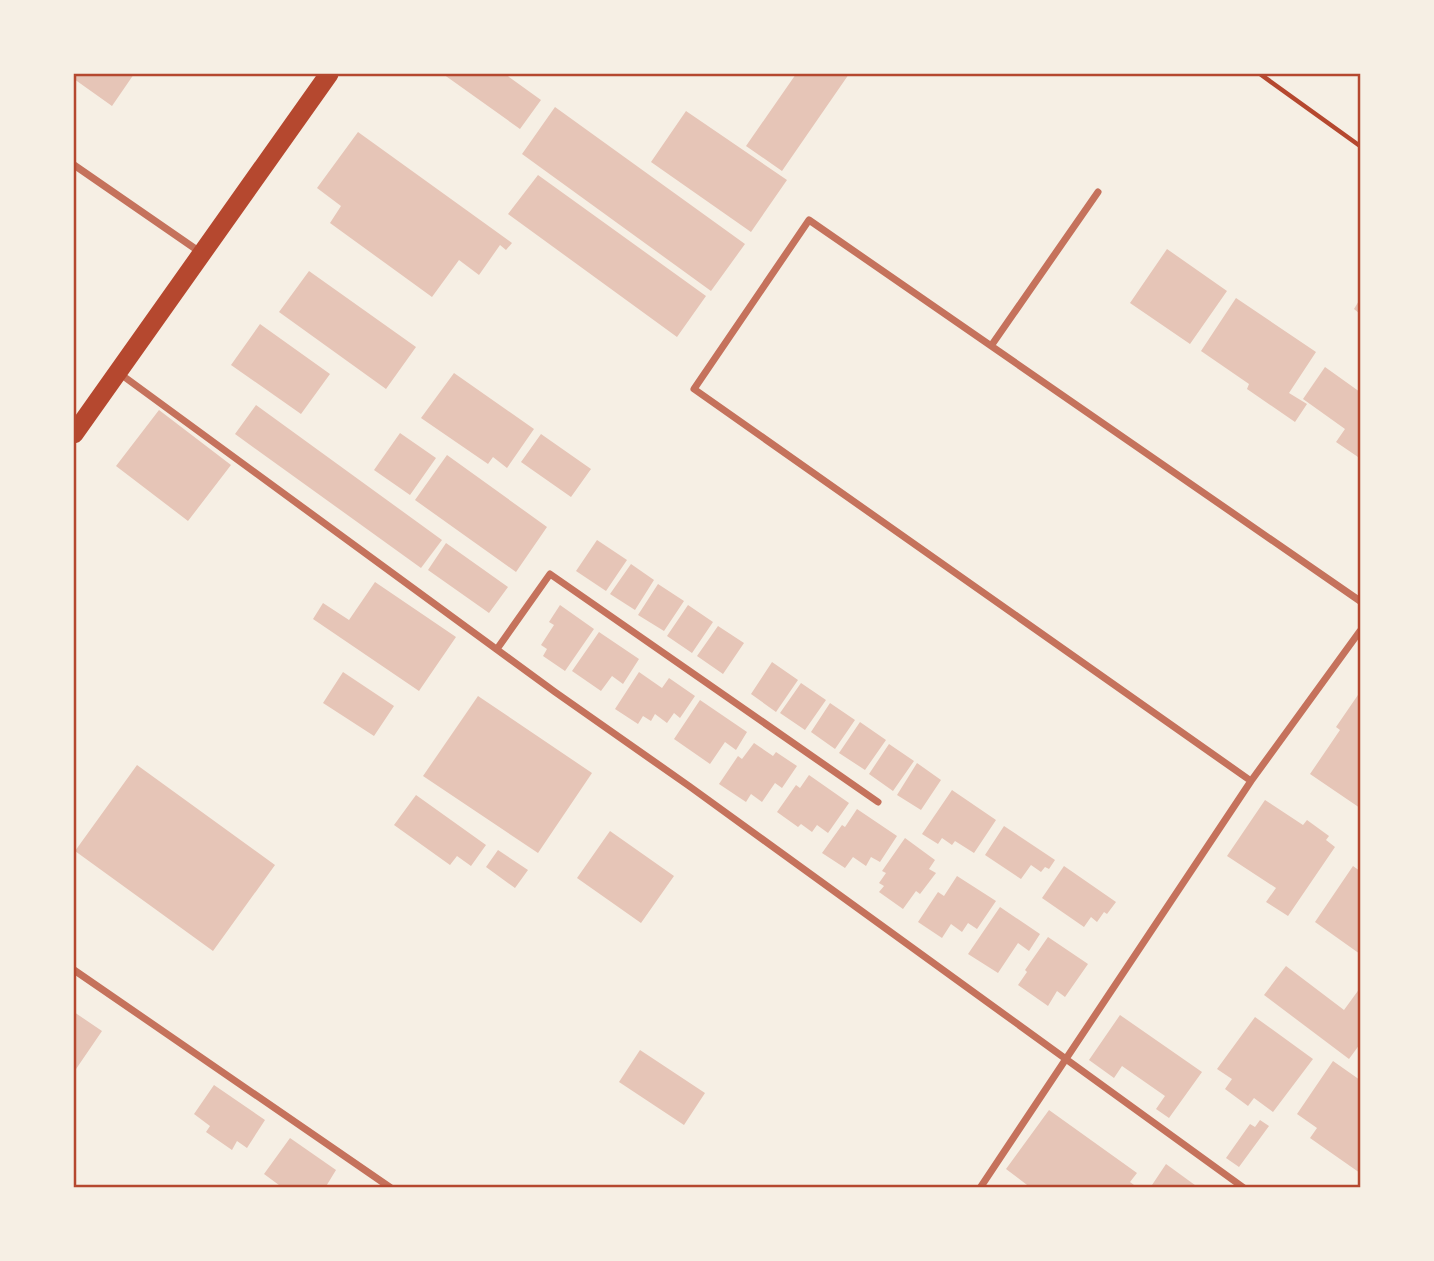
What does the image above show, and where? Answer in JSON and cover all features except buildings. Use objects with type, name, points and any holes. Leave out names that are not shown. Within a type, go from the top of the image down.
[{"type":"highway","points":[[74,433],[329,74]]},
{"type":"street","points":[[74,165],[201,253]]},
{"type":"street","points":[[991,346],[1098,192]]},
{"type":"street","points":[[1251,781],[694,389],[809,220],[1360,601]]},
{"type":"street","points":[[117,372],[1244,1188]]},
{"type":"street","points":[[497,649],[550,574],[877,802]]},
{"type":"street","points":[[980,1188],[1251,781],[1360,631]]},
{"type":"street","points":[[74,970],[391,1188]]},
{"type":"path","points":[[1260,74],[1360,146]]}]
